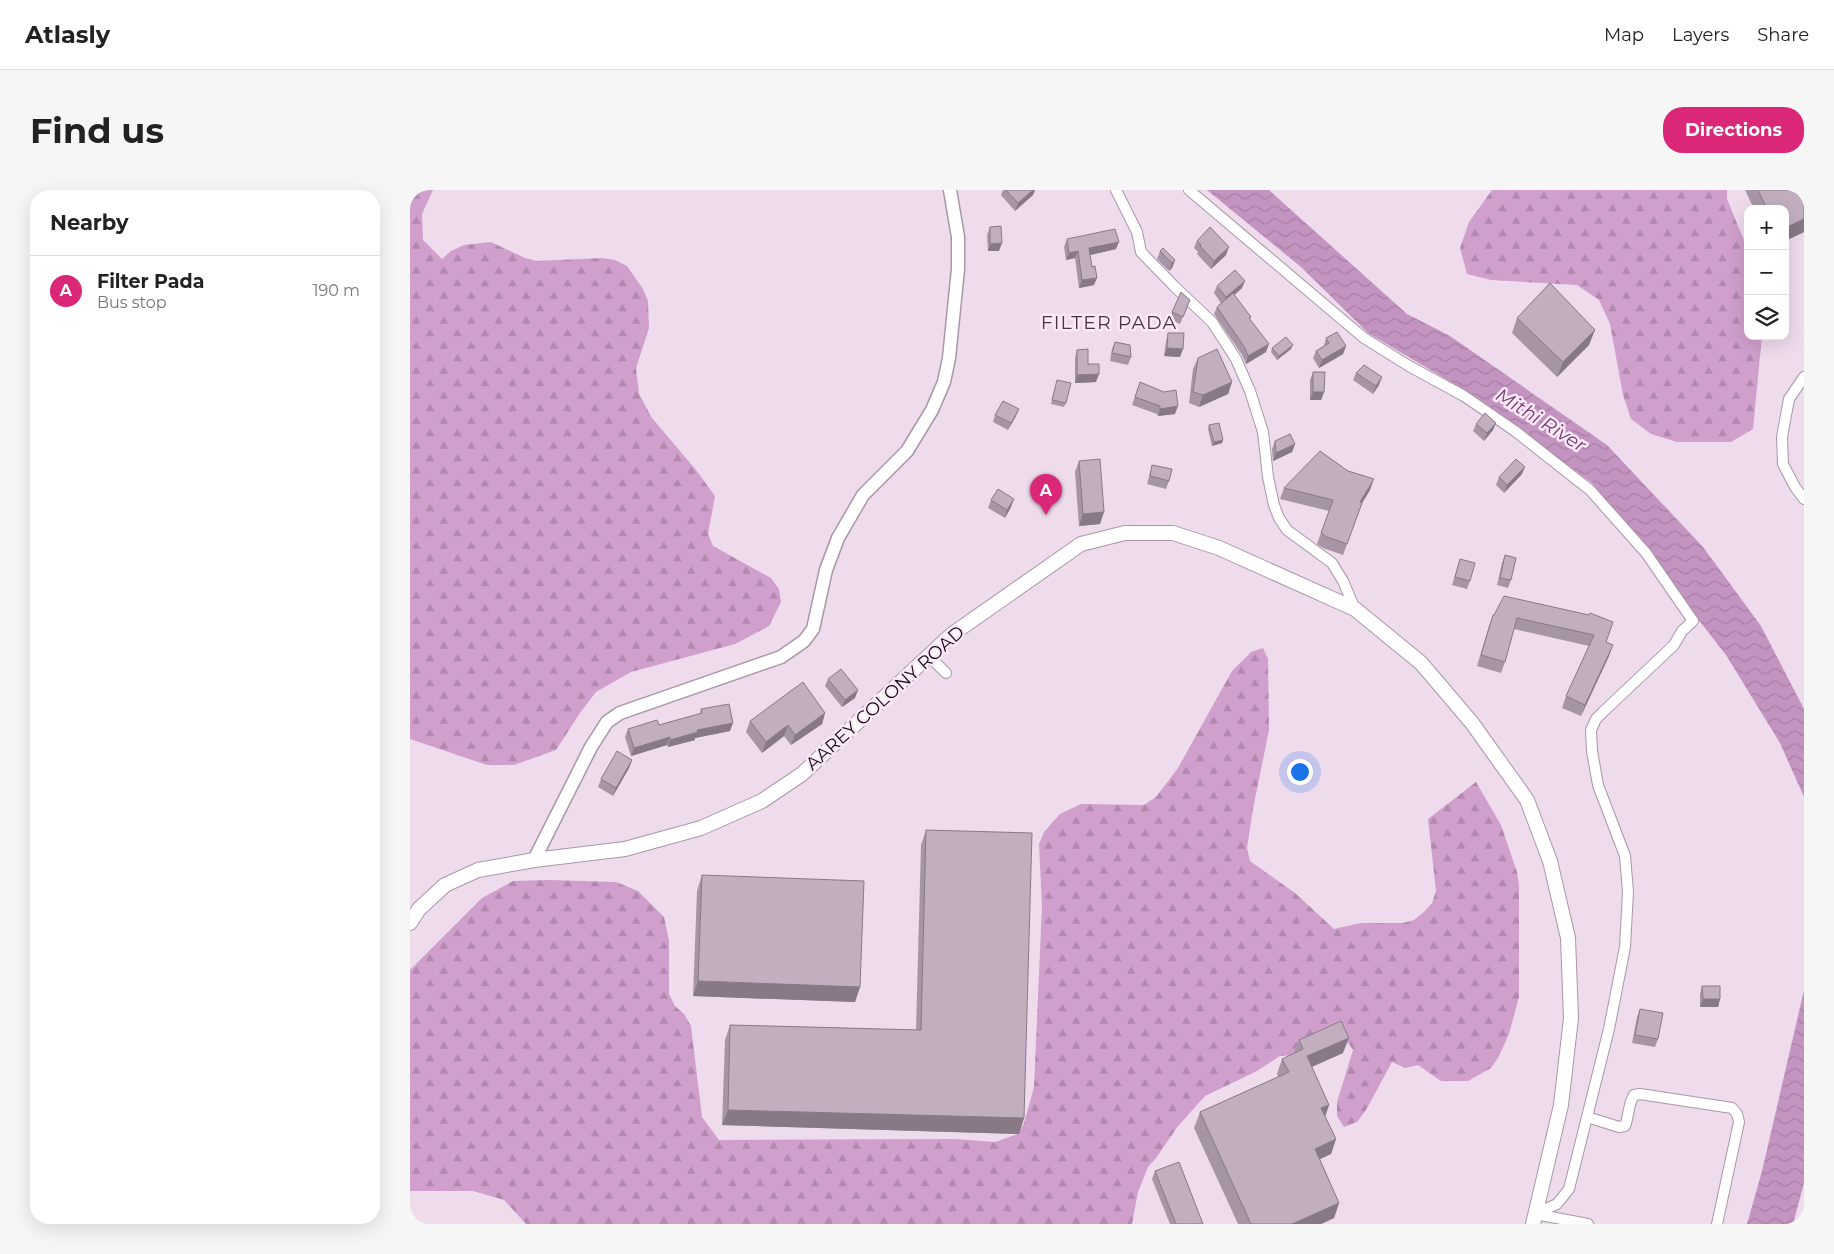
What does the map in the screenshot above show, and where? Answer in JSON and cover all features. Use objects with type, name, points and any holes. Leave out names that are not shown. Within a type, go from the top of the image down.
[{"type":"main road","name":"AAREY COLONY ROAD","points":[[410,923],[419,909],[445,885],[478,870],[534,860],[625,849],[701,828],[762,801],[802,774],[951,634],[1081,544],[1125,533],[1173,534],[1219,548],[1356,609],[1421,663],[1472,723],[1527,800],[1550,861],[1568,938],[1571,1018],[1560,1106],[1534,1219]]},
{"type":"street","points":[[534,860],[591,747],[607,722],[620,713],[781,657],[804,641],[813,629],[826,570],[838,538],[863,495],[907,451],[932,410],[944,382],[949,358],[958,269],[958,237],[950,190]]},
{"type":"street","points":[[1116,190],[1137,232],[1141,252],[1212,322],[1236,359],[1250,391],[1263,432],[1268,477],[1279,518],[1288,530],[1332,563],[1356,609]]},
{"type":"street","points":[[1189,190],[1364,338],[1409,366],[1464,396],[1515,431],[1590,490],[1646,553],[1693,621],[1682,631],[1674,644],[1604,711],[1596,720],[1592,730],[1592,751],[1598,785],[1625,856],[1628,892],[1625,947],[1609,1029],[1569,1189],[1557,1204],[1534,1219]]},
{"type":"street","points":[[1804,377],[1790,399],[1782,437],[1783,464],[1795,487],[1804,499]]},
{"type":"street","points":[[928,655],[946,673]]},
{"type":"street","points":[[1587,1117],[1625,1126],[1628,1119],[1630,1100],[1634,1095],[1640,1094],[1732,1108],[1737,1114],[1739,1122],[1717,1224]]},
{"type":"street","points":[[1534,1219],[1588,1224]]},
{"type":"green space","points":[[410,190],[433,190],[422,214],[423,240],[442,259],[451,251],[464,245],[491,242],[525,258],[537,261],[602,258],[615,260],[627,266],[643,289],[648,301],[649,328],[636,368],[639,394],[652,418],[696,470],[715,496],[708,534],[713,546],[771,578],[779,589],[781,602],[769,626],[735,644],[631,672],[596,692],[556,750],[514,765],[487,765],[410,739]]},
{"type":"green space","points":[[1492,190],[1727,190],[1727,199],[1744,240],[1744,340],[1762,340],[1753,429],[1731,442],[1677,442],[1651,434],[1631,419],[1623,395],[1610,324],[1599,300],[1577,285],[1491,280],[1467,274],[1460,248],[1469,222]]},
{"type":"green space","points":[[1263,648],[1268,659],[1269,730],[1247,848],[1250,861],[1295,893],[1334,929],[1361,923],[1403,923],[1414,920],[1424,912],[1432,903],[1436,891],[1428,819],[1476,782],[1501,825],[1517,872],[1519,885],[1519,997],[1509,1034],[1498,1058],[1491,1068],[1468,1081],[1441,1081],[1418,1065],[1405,1068],[1392,1062],[1366,1110],[1357,1122],[1344,1127],[1337,1116],[1337,1102],[1353,1050],[1346,1040],[1294,1055],[1280,1056],[1257,1071],[1205,1096],[1178,1126],[1148,1167],[1138,1192],[1132,1224],[526,1224],[504,1200],[473,1191],[410,1191],[410,970],[482,898],[513,881],[616,882],[638,891],[664,917],[669,941],[669,994],[675,1006],[684,1014],[691,1026],[702,1117],[719,1140],[955,1139],[995,1142],[1018,1134],[1024,1123],[1034,1087],[1042,906],[1039,844],[1044,832],[1060,814],[1081,804],[1144,805],[1156,797],[1178,768],[1232,671],[1251,652]]},
{"type":"water","name":"Mithi River","points":[[1207,190],[1269,190],[1407,314],[1450,336],[1607,445],[1703,547],[1761,626],[1804,709],[1804,797],[1780,743],[1726,655],[1592,483],[1459,387],[1368,333],[1301,267]]},
{"type":"water","points":[[1804,990],[1804,1183],[1793,1224],[1747,1224],[1762,1171]]},
{"type":"building","points":[[1006,190],[1033,190],[1018,203]]},
{"type":"building","points":[[1758,190],[1804,190],[1804,219],[1789,226],[1789,205],[1765,205]]},
{"type":"building","points":[[1001,226],[1002,243],[990,244],[990,227]]},
{"type":"building","points":[[1210,227],[1229,247],[1214,261],[1197,241]]},
{"type":"building","points":[[1115,229],[1119,242],[1089,248],[1092,267],[1095,266],[1097,278],[1082,280],[1078,251],[1069,253],[1067,239]]},
{"type":"building","points":[[1163,248],[1175,260],[1172,263],[1160,251]]},
{"type":"building","points":[[1235,270],[1245,281],[1226,297],[1217,286]]},
{"type":"building","points":[[1550,283],[1595,330],[1563,362],[1517,318]]},
{"type":"building","points":[[1181,292],[1190,300],[1183,317],[1172,312]]},
{"type":"building","points":[[1233,293],[1269,344],[1248,356],[1245,348],[1217,307]]},
{"type":"building","points":[[1337,332],[1346,346],[1322,360],[1316,351],[1329,343],[1326,338]]},
{"type":"building","points":[[1168,333],[1184,333],[1183,349],[1167,348]]},
{"type":"building","points":[[1286,337],[1293,345],[1279,356],[1272,348]]},
{"type":"building","points":[[1115,342],[1130,345],[1131,357],[1112,353]]},
{"type":"building","points":[[1088,349],[1088,364],[1099,364],[1099,374],[1077,375],[1077,350]]},
{"type":"building","points":[[1217,349],[1232,382],[1203,395],[1193,392],[1198,358]]},
{"type":"building","points":[[1364,365],[1382,377],[1376,386],[1356,373]]},
{"type":"building","points":[[1313,372],[1325,372],[1324,392],[1313,392]]},
{"type":"building","points":[[1057,380],[1071,383],[1066,403],[1052,400]]},
{"type":"building","points":[[1140,382],[1164,392],[1176,390],[1178,406],[1160,409],[1160,406],[1135,397]]},
{"type":"building","points":[[1003,401],[1019,409],[1011,423],[995,415]]},
{"type":"building","points":[[1485,413],[1496,423],[1487,433],[1476,424]]},
{"type":"building","points":[[1219,423],[1223,440],[1214,442],[1209,425]]},
{"type":"building","points":[[1290,434],[1295,444],[1276,453],[1275,441]]},
{"type":"building","points":[[1320,451],[1348,471],[1374,479],[1360,502],[1362,503],[1347,544],[1321,533],[1333,500],[1284,488]]},
{"type":"building","points":[[1100,459],[1104,512],[1083,514],[1079,461]]},
{"type":"building","points":[[1516,459],[1525,467],[1507,485],[1499,477]]},
{"type":"building","points":[[1152,465],[1172,469],[1169,481],[1150,476]]},
{"type":"building","points":[[998,489],[1014,499],[1007,510],[991,500]]},
{"type":"building","points":[[1505,555],[1516,558],[1511,580],[1500,578]]},
{"type":"building","points":[[1460,559],[1475,563],[1470,581],[1455,577]]},
{"type":"building","points":[[1504,596],[1589,615],[1590,613],[1613,622],[1606,642],[1613,645],[1585,705],[1566,696],[1594,635],[1517,618],[1505,662],[1481,655],[1493,615]]},
{"type":"building","points":[[841,669],[858,690],[845,700],[828,679]]},
{"type":"building","points":[[803,682],[825,713],[795,735],[788,725],[766,742],[750,721]]},
{"type":"building","points":[[729,704],[733,723],[697,730],[698,732],[670,740],[670,737],[634,748],[628,729],[657,720],[659,725],[702,713],[701,709]]},
{"type":"building","points":[[617,751],[632,760],[616,788],[601,779]]},
{"type":"building","points":[[926,830],[1032,833],[1024,1118],[728,1110],[730,1025],[921,1030]]},
{"type":"building","points":[[702,875],[864,881],[860,987],[698,981]]},
{"type":"building","points":[[1702,986],[1720,986],[1720,999],[1703,999]]},
{"type":"building","points":[[1640,1009],[1663,1013],[1658,1039],[1635,1035]]},
{"type":"building","points":[[1341,1021],[1349,1038],[1307,1056],[1329,1105],[1321,1108],[1336,1139],[1315,1149],[1339,1203],[1292,1224],[1251,1224],[1200,1112],[1289,1072],[1282,1059],[1303,1049],[1299,1040]]},
{"type":"building","points":[[1179,1162],[1203,1224],[1176,1224],[1155,1171]]},
{"type":"place","name":"Filter Pada","points":[[1046,515]]},
{"type":"district","name":"FILTER PADA","points":[[1109,322]]}]
